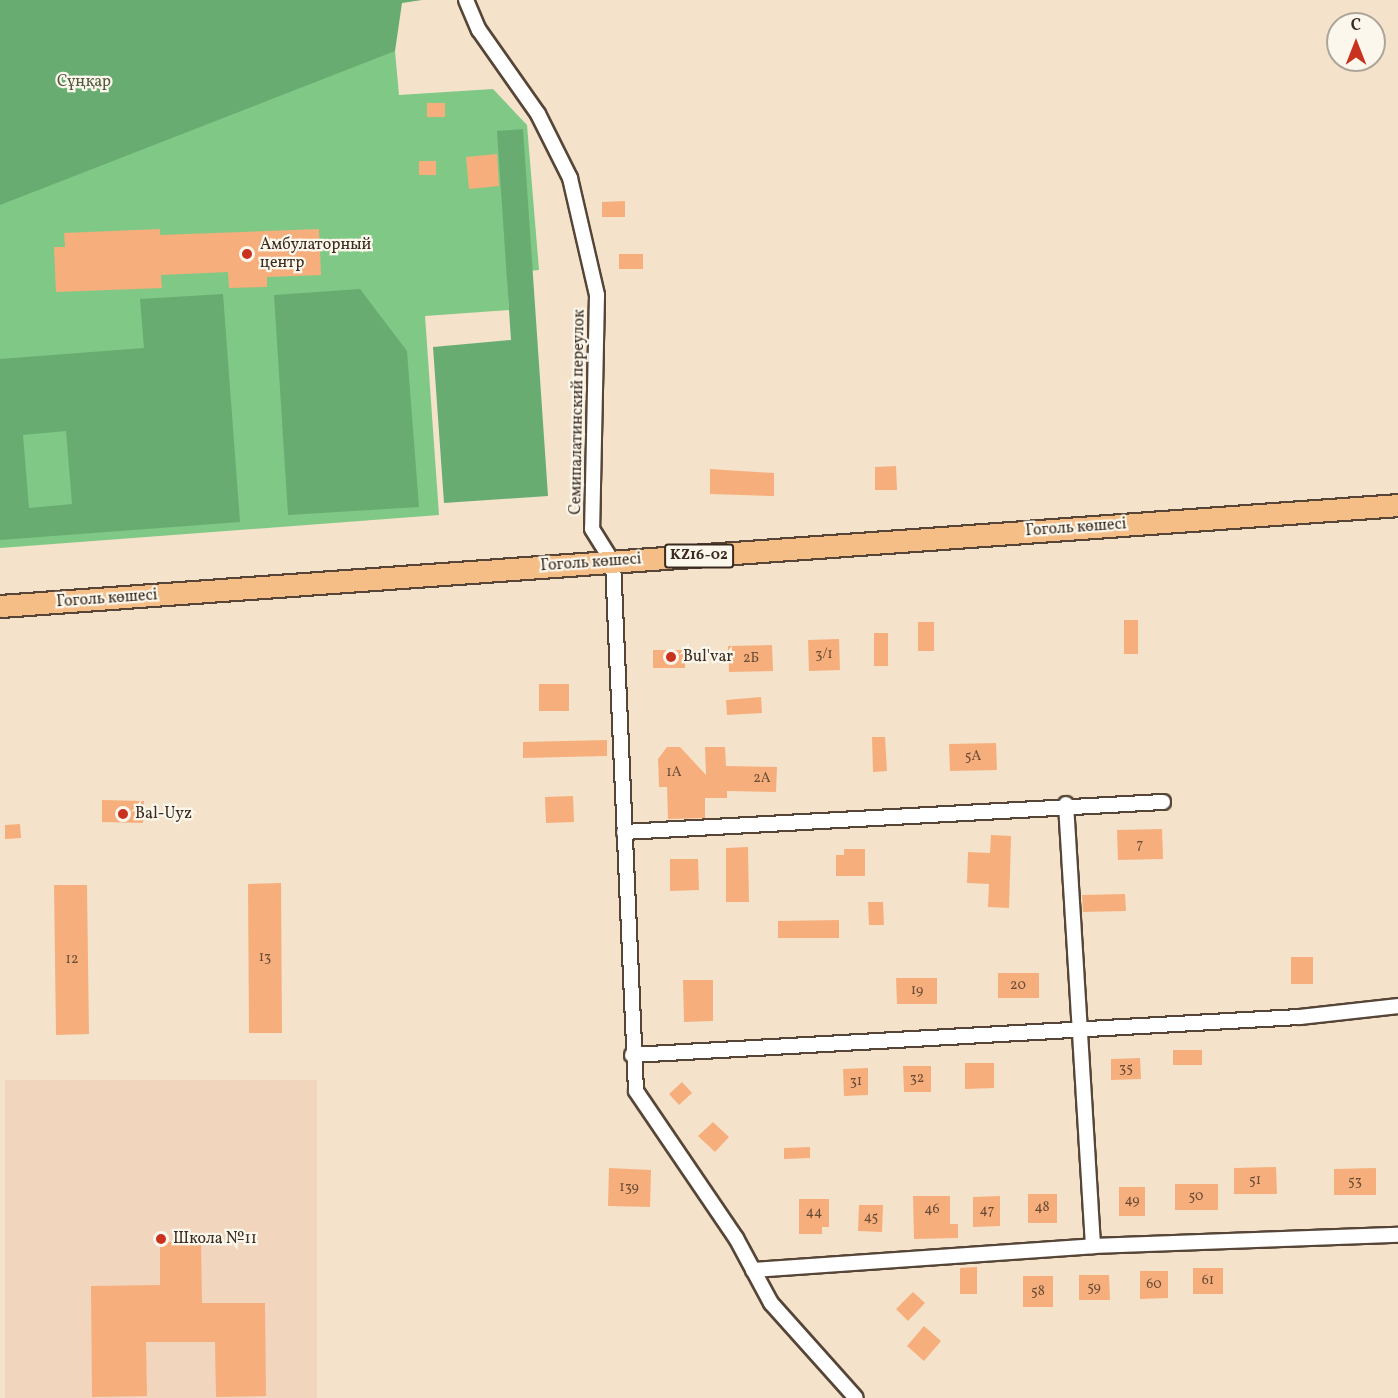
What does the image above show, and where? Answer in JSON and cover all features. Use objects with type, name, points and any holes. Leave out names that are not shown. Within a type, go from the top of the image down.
[{"type":"main road","name":"Гоголь көшесі","points":[[0,606],[1398,505]]},
{"type":"street","name":"Семипалатинский переулок","points":[[466,0],[479,30],[538,114],[570,178],[585,231],[597,295],[598,345],[592,529],[613,562]]},
{"type":"street","points":[[613,562],[632,1055],[636,1091],[753,1270],[771,1303],[856,1398]]},
{"type":"street","points":[[624,832],[1066,804],[1163,802]]},
{"type":"street","points":[[1066,804],[1078,1030],[1093,1246]]},
{"type":"street","points":[[632,1055],[1078,1030],[1398,1006]]},
{"type":"street","points":[[753,1270],[1093,1246],[1398,1235]]},
{"type":"shaded area","name":"Школа №11","points":[[5,1080],[317,1080],[317,1398],[5,1398]]},
{"type":"green space","points":[[0,0],[395,51],[399,95],[493,89],[527,125],[539,270],[507,273],[509,310],[425,316],[439,515],[0,548]]},
{"type":"green space","name":"Сұңқар","points":[[0,0],[422,0],[402,3],[395,51],[0,205]]},
{"type":"green space","points":[[523,129],[548,496],[444,503],[433,347],[511,340],[497,131]]},
{"type":"green space","points":[[360,289],[407,351],[419,507],[288,515],[274,295]]},
{"type":"green space","points":[[223,294],[240,522],[0,540],[0,359],[144,348],[140,299]],"holes":[[[66,431],[72,504],[29,508],[23,435]]]},
{"type":"building","points":[[427,103],[445,103],[445,117],[427,117]]},
{"type":"building","points":[[497,154],[499,186],[469,189],[466,157]]},
{"type":"building","points":[[419,161],[436,161],[436,175],[419,175]]},
{"type":"building","points":[[625,201],[625,217],[602,217],[602,202]]},
{"type":"building","points":[[160,229],[160,235],[319,229],[321,275],[267,277],[267,287],[229,288],[228,272],[161,275],[162,288],[56,292],[54,247],[65,247],[64,233]]},
{"type":"building","points":[[619,254],[643,254],[643,269],[619,269]]},
{"type":"building","points":[[896,466],[897,490],[875,490],[875,467]]},
{"type":"building","points":[[710,469],[774,473],[774,496],[710,494]]},
{"type":"building","points":[[1124,620],[1138,620],[1138,654],[1124,654]]},
{"type":"building","points":[[918,622],[934,622],[934,651],[918,651]]},
{"type":"building","points":[[874,633],[888,633],[888,666],[874,666]]},
{"type":"building","points":[[839,639],[840,670],[809,671],[808,640]]},
{"type":"building","points":[[772,645],[773,671],[729,672],[728,646]]},
{"type":"building","points":[[653,650],[685,650],[685,668],[653,668]]},
{"type":"building","points":[[539,684],[569,684],[569,711],[539,711]]},
{"type":"building","points":[[761,697],[762,713],[727,715],[726,700]]},
{"type":"building","points":[[872,737],[885,737],[887,771],[873,772]]},
{"type":"building","points":[[607,740],[607,756],[523,758],[523,742]]},
{"type":"building","points":[[996,743],[997,770],[950,771],[949,744]]},
{"type":"building","points":[[667,747],[680,747],[706,775],[705,747],[725,747],[726,766],[777,767],[776,792],[727,791],[727,798],[705,798],[705,818],[668,819],[667,787],[659,787],[658,759]]},
{"type":"building","points":[[573,796],[574,822],[546,823],[545,797]]},
{"type":"building","points":[[102,800],[144,801],[143,823],[102,822]]},
{"type":"building","points":[[20,824],[21,838],[5,839],[5,825]]},
{"type":"building","points":[[1162,829],[1163,859],[1118,860],[1117,830]]},
{"type":"building","points":[[991,835],[1011,836],[1009,908],[988,907],[989,884],[967,883],[968,852],[990,853]]},
{"type":"building","points":[[748,847],[749,902],[726,902],[726,848]]},
{"type":"building","points":[[844,849],[865,849],[865,876],[836,876],[836,855],[844,855]]},
{"type":"building","points":[[670,859],[698,859],[699,890],[670,891]]},
{"type":"building","points":[[281,883],[282,1033],[249,1033],[248,884]]},
{"type":"building","points":[[54,885],[87,885],[89,1034],[56,1035]]},
{"type":"building","points":[[1125,894],[1126,911],[1083,912],[1082,895]]},
{"type":"building","points":[[868,902],[883,902],[884,925],[869,925]]},
{"type":"building","points":[[839,920],[839,938],[778,938],[778,921]]},
{"type":"building","points":[[1291,957],[1313,957],[1313,984],[1291,984]]},
{"type":"building","points":[[998,973],[1039,973],[1039,998],[998,998]]},
{"type":"building","points":[[896,978],[937,978],[937,1004],[897,1004]]},
{"type":"building","points":[[683,980],[713,980],[713,1021],[684,1022]]},
{"type":"building","points":[[1173,1050],[1202,1050],[1202,1065],[1173,1065]]},
{"type":"building","points":[[1140,1058],[1141,1079],[1111,1080],[1111,1059]]},
{"type":"building","points":[[965,1063],[994,1063],[994,1088],[965,1089]]},
{"type":"building","points":[[903,1066],[931,1066],[931,1092],[904,1092]]},
{"type":"building","points":[[868,1068],[868,1095],[844,1096],[843,1069]]},
{"type":"building","points":[[682,1082],[692,1093],[679,1105],[669,1094]]},
{"type":"building","points":[[713,1122],[729,1137],[715,1152],[698,1136]]},
{"type":"building","points":[[810,1147],[810,1158],[784,1159],[784,1148]]},
{"type":"building","points":[[1276,1167],[1277,1194],[1234,1194],[1234,1168]]},
{"type":"building","points":[[609,1168],[651,1170],[650,1207],[608,1206]]},
{"type":"building","points":[[1376,1168],[1376,1195],[1334,1195],[1334,1169]]},
{"type":"building","points":[[1175,1184],[1218,1184],[1218,1210],[1175,1210]]},
{"type":"building","points":[[1119,1187],[1145,1187],[1145,1216],[1119,1216]]},
{"type":"building","points":[[1028,1194],[1057,1194],[1057,1223],[1028,1223]]},
{"type":"building","points":[[913,1196],[950,1196],[950,1224],[958,1224],[958,1238],[914,1239]]},
{"type":"building","points":[[1000,1196],[1000,1226],[973,1227],[973,1197]]},
{"type":"building","points":[[799,1199],[829,1199],[829,1227],[822,1227],[822,1234],[799,1234]]},
{"type":"building","points":[[859,1205],[883,1205],[882,1232],[858,1231]]},
{"type":"building","points":[[160,1242],[201,1242],[202,1303],[265,1303],[266,1396],[216,1397],[215,1342],[146,1342],[147,1396],[92,1397],[91,1286],[160,1285]]},
{"type":"building","points":[[977,1267],[977,1294],[960,1294],[960,1268]]},
{"type":"building","points":[[1193,1268],[1223,1268],[1223,1294],[1193,1294]]},
{"type":"building","points":[[1140,1271],[1168,1271],[1168,1298],[1140,1299]]},
{"type":"building","points":[[1079,1275],[1109,1275],[1110,1300],[1079,1300]]},
{"type":"building","points":[[1023,1276],[1053,1276],[1053,1307],[1023,1307]]},
{"type":"building","points":[[913,1292],[925,1303],[908,1321],[896,1309]]},
{"type":"building","points":[[924,1326],[941,1341],[924,1361],[907,1346]]},
{"type":"place","name":"Амбулаторный центр","points":[[247,254]]},
{"type":"place","name":"Bul'var","points":[[671,657]]},
{"type":"place","name":"Bal-Uyz","points":[[123,814]]},
{"type":"place","name":"Школа №11","points":[[161,1239]]}]
